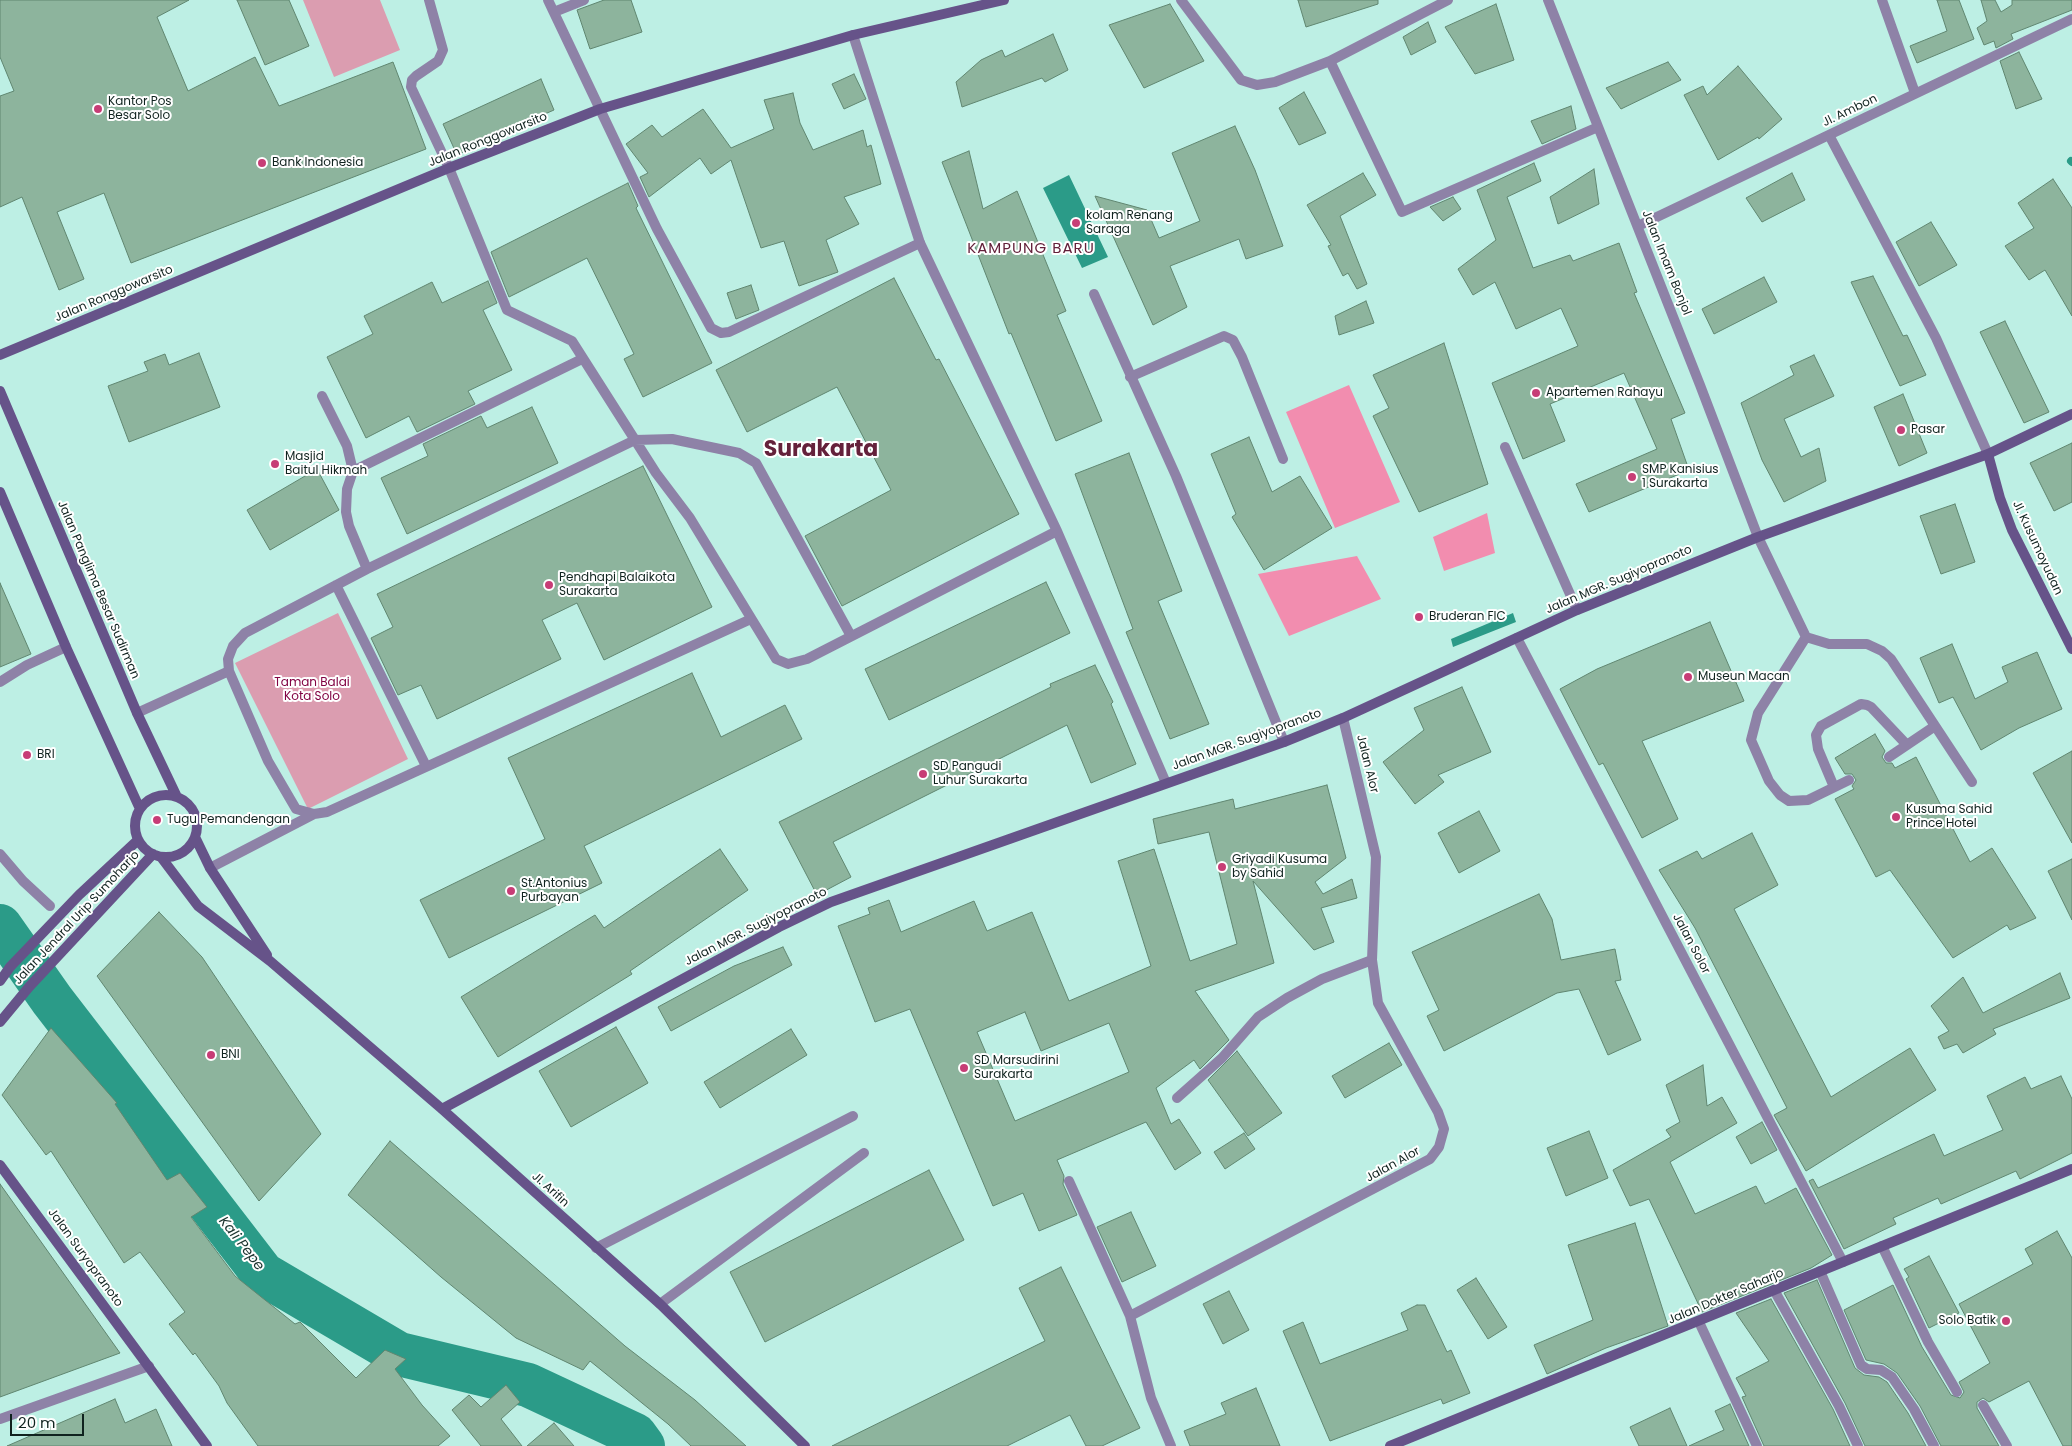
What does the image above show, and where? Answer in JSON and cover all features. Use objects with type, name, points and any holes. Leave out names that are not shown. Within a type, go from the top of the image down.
[{"type":"main road","name":"Jalan Ronggowarsito","points":[[0,355],[449,168],[600,109],[853,35],[1004,0]]},
{"type":"main road","name":"Jalan Panglima Besar Sudirman","points":[[0,391],[137,713],[177,797]]},
{"type":"main road","name":"Jalan MGR. Sugiyopranoto","points":[[442,1109],[807,912],[875,885],[1284,742],[1343,718],[1577,610],[1758,536],[1988,454],[2072,414]]},
{"type":"main road","name":"Jl. Kusumoyudan","points":[[1988,454],[1997,490],[2012,530],[2072,648]]},
{"type":"main road","points":[[0,492],[66,647],[140,809]]},
{"type":"main road","points":[[157,796],[177,797],[192,809],[196,818],[195,837],[210,868],[270,960],[198,906],[157,855],[138,840],[135,830],[140,809],[148,801],[157,796]]},
{"type":"main road","points":[[157,855],[182,853],[195,837]]},
{"type":"main road","points":[[0,980],[10,967],[79,895],[138,840]]},
{"type":"main road","name":"Jalan Jendral Urip Sumoharjo","points":[[0,1022],[29,987],[157,855]]},
{"type":"main road","name":"Jl. Arifin","points":[[270,960],[442,1109],[660,1304],[806,1446]]},
{"type":"main road","name":"Jalan Suryopranoto","points":[[0,1165],[207,1446]]},
{"type":"main road","name":"Jalan Dokter Saharjo","points":[[1390,1446],[2072,1169]]},
{"type":"street","points":[[429,0],[443,50],[438,61],[412,80],[412,86],[449,168],[507,310],[572,341],[635,440],[690,518],[772,654],[780,662],[788,664],[807,659],[1057,531]]},
{"type":"street","points":[[548,0],[658,229],[711,328],[715,331],[729,332],[920,243]]},
{"type":"street","points":[[554,12],[584,0]]},
{"type":"street","points":[[1181,0],[1241,80],[1257,85],[1275,82],[1330,61],[1448,0]]},
{"type":"street","name":"Jalan Imam Bonjol","points":[[1548,0],[1758,536],[1806,637]]},
{"type":"street","points":[[1882,0],[1915,93]]},
{"type":"street","name":"Jl. Ambon","points":[[1638,226],[2072,19]]},
{"type":"street","points":[[853,35],[920,243],[1057,531],[1166,783]]},
{"type":"street","points":[[1330,61],[1402,212],[1598,127]]},
{"type":"street","points":[[1829,135],[1936,338],[1988,454]]},
{"type":"street","points":[[1094,294],[1176,476],[1284,742]]},
{"type":"street","points":[[1130,377],[1224,336],[1233,340],[1242,357],[1283,459]]},
{"type":"street","points":[[354,471],[582,359]]},
{"type":"street","points":[[322,396],[341,432],[354,471],[347,489],[346,512],[349,526],[367,569]]},
{"type":"street","points":[[314,814],[296,809],[288,799],[268,761],[229,671],[228,658],[233,646],[245,634],[367,569],[635,440],[672,439],[700,444],[739,453],[756,463],[851,636]]},
{"type":"street","points":[[1505,447],[1577,610]]},
{"type":"street","points":[[336,585],[426,766]]},
{"type":"street","points":[[210,868],[314,814],[327,812],[751,619]]},
{"type":"street","points":[[1849,780],[1808,800],[1789,801],[1780,795],[1769,781],[1751,740],[1758,713],[1806,637],[1829,644],[1867,644],[1882,651],[1890,659],[1972,782]]},
{"type":"street","name":"Jalan Solor","points":[[1516,638],[1843,1262]]},
{"type":"street","points":[[0,682],[27,665],[66,647]]},
{"type":"street","points":[[137,713],[229,671]]},
{"type":"street","points":[[1834,787],[1818,749],[1816,735],[1821,726],[1861,704],[1867,705],[1907,744]]},
{"type":"street","name":"Jalan Alor","points":[[1130,1316],[1406,1174],[1430,1159],[1439,1147],[1444,1129],[1438,1112],[1378,1003],[1372,960],[1376,857],[1343,718]]},
{"type":"street","points":[[1889,757],[1935,726]]},
{"type":"street","points":[[0,854],[23,881],[50,906]]},
{"type":"street","points":[[1177,1098],[1222,1058],[1258,1017],[1287,998],[1322,979],[1372,960]]},
{"type":"street","points":[[596,1248],[853,1116]]},
{"type":"street","points":[[660,1304],[864,1153]]},
{"type":"street","points":[[1069,1181],[1130,1316],[1151,1398],[1172,1446]]},
{"type":"street","points":[[1882,1246],[1928,1342],[1956,1392]]},
{"type":"street","points":[[1820,1271],[1861,1365],[1867,1370],[1881,1370],[1892,1377],[1914,1409],[1934,1446]]},
{"type":"street","points":[[1774,1290],[1839,1406],[1858,1446]]},
{"type":"street","points":[[1699,1322],[1757,1446]]},
{"type":"street","points":[[0,1419],[149,1366]]},
{"type":"street","points":[[1983,1404],[2007,1446]]},
{"type":"green space","points":[[303,0],[380,0],[400,50],[334,77]]},
{"type":"green space","name":"Taman Balai Kota Solo","points":[[338,613],[408,759],[308,809],[235,663]]},
{"type":"shaded area","name":"kolam Renang Saraga","points":[[1069,175],[1108,257],[1082,268],[1043,188]]},
{"type":"shaded area","points":[[1349,385],[1400,502],[1335,528],[1286,412]]},
{"type":"shaded area","points":[[1487,513],[1495,553],[1444,571],[1433,537]]},
{"type":"shaded area","points":[[1357,556],[1381,599],[1289,636],[1258,574]]},
{"type":"shaded area","points":[[1513,613],[1516,622],[1453,647],[1451,639]]},
{"type":"building","points":[[0,0],[189,0],[157,17],[188,91],[255,57],[279,106],[393,62],[426,149],[131,263],[104,193],[57,212],[84,279],[59,290],[22,197],[0,207],[0,96],[14,91],[0,57]]},
{"type":"building","points":[[237,0],[289,0],[309,46],[265,65]]},
{"type":"building","points":[[604,0],[631,0],[642,32],[590,49],[577,10]]},
{"type":"building","points":[[1298,0],[1378,0],[1378,4],[1306,27]]},
{"type":"building","points":[[1937,0],[1959,0],[1974,39],[1917,63],[1910,46],[1947,31]]},
{"type":"building","points":[[1981,0],[1995,0],[2001,12],[2012,5],[2012,0],[2072,0],[2072,10],[2011,34],[2013,39],[1996,48],[1994,41],[1984,45],[1977,28],[1987,21]]},
{"type":"building","points":[[1170,4],[1204,61],[1144,88],[1109,25]]},
{"type":"building","points":[[1496,4],[1514,60],[1475,74],[1445,27]]},
{"type":"building","points":[[1428,22],[1436,42],[1411,55],[1403,37]]},
{"type":"building","points":[[1053,34],[1068,70],[1045,82],[1042,78],[962,107],[956,82],[981,60],[1002,50],[1005,57]]},
{"type":"building","points":[[2019,52],[2042,99],[2016,109],[2000,61]]},
{"type":"building","points":[[1668,62],[1681,80],[1621,109],[1606,88]]},
{"type":"building","points":[[1738,66],[1782,119],[1759,139],[1758,137],[1718,160],[1684,95],[1703,86],[1707,95]]},
{"type":"building","points":[[854,74],[866,99],[844,109],[832,84]]},
{"type":"building","points":[[541,79],[554,110],[457,155],[443,124]]},
{"type":"building","points":[[1304,92],[1326,133],[1299,145],[1279,108]]},
{"type":"building","points":[[793,93],[800,123],[813,150],[863,130],[867,147],[871,145],[881,184],[844,197],[859,224],[826,240],[838,272],[799,286],[784,241],[761,248],[731,160],[711,174],[700,158],[649,197],[640,177],[648,173],[626,144],[652,125],[662,137],[703,109],[731,148],[774,129],[764,100]]},
{"type":"building","points":[[1571,106],[1576,129],[1542,144],[1531,121]]},
{"type":"building","points":[[1235,126],[1255,170],[1283,246],[1246,259],[1239,239],[1170,266],[1187,307],[1153,325],[1095,196],[1147,210],[1159,238],[1200,221],[1172,153]]},
{"type":"building","points":[[969,151],[983,209],[1017,191],[1066,311],[1057,315],[1102,421],[1056,441],[1011,333],[1009,334],[942,162]]},
{"type":"building","points":[[1534,163],[1541,181],[1507,197],[1533,268],[1570,255],[1573,261],[1619,243],[1637,292],[1634,293],[1685,413],[1671,419],[1689,470],[1589,512],[1576,484],[1657,449],[1624,373],[1550,404],[1565,441],[1523,459],[1492,383],[1578,346],[1561,308],[1516,329],[1495,282],[1473,295],[1458,269],[1496,240],[1477,190]]},
{"type":"building","points":[[1594,169],[1599,204],[1558,224],[1550,197]]},
{"type":"building","points":[[1363,173],[1376,195],[1340,216],[1367,284],[1357,289],[1348,273],[1343,276],[1328,246],[1331,245],[1307,205]]},
{"type":"building","points":[[1792,173],[1805,200],[1762,222],[1746,198]]},
{"type":"building","points":[[2053,179],[2072,208],[2072,316],[2045,270],[2029,280],[2005,246],[2034,228],[2018,203]]},
{"type":"building","points":[[628,183],[638,206],[636,208],[712,363],[643,397],[624,359],[634,354],[587,258],[509,297],[491,252]]},
{"type":"building","points":[[1453,197],[1461,209],[1443,221],[1430,207]]},
{"type":"building","points":[[1931,222],[1957,265],[1919,286],[1896,242]]},
{"type":"building","points":[[1873,276],[1903,336],[1907,335],[1926,375],[1900,386],[1851,282]]},
{"type":"building","points":[[1764,277],[1777,302],[1714,334],[1702,309]]},
{"type":"building","points":[[894,278],[936,360],[939,359],[1019,514],[842,606],[805,536],[891,490],[837,387],[747,432],[716,370]]},
{"type":"building","points":[[488,281],[497,303],[483,310],[512,370],[468,391],[475,404],[417,432],[409,416],[366,438],[327,357],[373,334],[364,316],[432,282],[442,303]]},
{"type":"building","points":[[751,285],[759,310],[736,319],[727,293]]},
{"type":"building","points":[[1366,301],[1374,323],[1339,335],[1335,316]]},
{"type":"building","points":[[2005,321],[2049,412],[2024,423],[1980,332]]},
{"type":"building","points":[[1444,343],[1488,484],[1419,512],[1373,416],[1389,408],[1373,375]]},
{"type":"building","points":[[199,353],[220,407],[129,442],[108,386],[148,371],[144,362],[165,354],[169,365]]},
{"type":"building","points":[[1814,355],[1834,396],[1784,419],[1801,457],[1819,448],[1826,481],[1784,502],[1762,460],[1741,403],[1794,375],[1790,366]]},
{"type":"building","name":"Pasar","points":[[1903,394],[1927,453],[1899,466],[1874,407]]},
{"type":"building","points":[[532,407],[558,463],[407,534],[381,478],[428,456],[423,444],[481,416],[487,428]]},
{"type":"building","points":[[1249,437],[1272,492],[1300,476],[1332,528],[1264,570],[1232,517],[1236,514],[1211,454]]},
{"type":"building","points":[[2072,443],[2072,502],[2054,511],[2030,463]]},
{"type":"building","points":[[1129,453],[1182,591],[1158,601],[1209,724],[1170,739],[1126,632],[1133,629],[1075,474]]},
{"type":"building","name":"Pendhapi Balaikota Surakarta","points":[[643,466],[712,607],[604,660],[577,603],[542,620],[561,659],[437,719],[421,685],[398,695],[371,638],[393,627],[377,594]]},
{"type":"building","points":[[317,469],[339,510],[270,550],[247,510]]},
{"type":"building","points":[[1955,504],[1975,562],[1941,574],[1920,516]]},
{"type":"building","points":[[1046,582],[1070,633],[889,720],[865,669]]},
{"type":"building","points":[[0,583],[31,654],[0,667]]},
{"type":"building","points":[[1710,622],[1744,701],[1642,741],[1678,819],[1642,838],[1603,763],[1599,765],[1560,689],[1597,669]]},
{"type":"building","points":[[1952,644],[1975,699],[2008,682],[2002,667],[2037,652],[2062,709],[2019,728],[1981,750],[1953,697],[1939,703],[1920,658]]},
{"type":"building","name":"SD Pangudi Luhur Surakarta","points":[[1095,665],[1113,702],[1111,704],[1136,764],[1091,783],[1067,725],[833,842],[851,877],[817,895],[779,822],[1051,687],[1050,684]]},
{"type":"building","points":[[692,673],[721,737],[785,705],[802,739],[584,846],[602,883],[449,958],[420,900],[545,839],[508,758]]},
{"type":"building","points":[[1462,687],[1491,752],[1438,775],[1444,782],[1415,804],[1383,762],[1424,730],[1414,708]]},
{"type":"building","points":[[1875,734],[1885,751],[1882,757],[1886,763],[1892,763],[1895,768],[1916,757],[1970,862],[1992,848],[2036,918],[2010,930],[2007,925],[1953,958],[1890,870],[1876,877],[1835,799],[1854,789],[1852,786],[1856,780],[1852,774],[1845,774],[1835,758]]},
{"type":"building","points":[[2072,751],[2072,843],[2033,773]]},
{"type":"building","points":[[1327,785],[1346,858],[1315,882],[1323,894],[1352,879],[1357,898],[1321,908],[1334,942],[1314,950],[1253,881],[1274,963],[1195,991],[1229,1040],[1200,1069],[1194,1060],[1156,1088],[1171,1124],[1179,1119],[1201,1153],[1175,1170],[1146,1122],[1057,1160],[1064,1176],[1063,1184],[1077,1215],[1039,1231],[1023,1193],[993,1206],[910,1009],[875,1022],[838,926],[870,914],[868,908],[889,900],[901,932],[974,901],[987,931],[1032,912],[1069,1001],[1151,966],[1118,861],[1154,849],[1190,961],[1237,944],[1209,832],[1158,844],[1153,819],[1233,799],[1235,809]],"holes":[[[1025,1012],[1041,1051],[1109,1023],[1129,1072],[1015,1121],[977,1032]]]},
{"type":"building","points":[[1479,811],[1500,851],[1459,873],[1438,833]]},
{"type":"building","points":[[1752,833],[1778,885],[1734,909],[1831,1097],[1910,1048],[1936,1090],[1806,1171],[1774,1115],[1787,1108],[1695,928],[1659,870],[1697,851],[1702,859]]},
{"type":"building","points":[[720,849],[748,890],[630,971],[632,974],[498,1057],[461,997],[595,915],[604,928]]},
{"type":"building","points":[[2072,859],[2072,920],[2048,871]]},
{"type":"building","points":[[1539,894],[1552,919],[1561,960],[1615,949],[1621,980],[1615,981],[1641,1040],[1608,1055],[1579,989],[1557,993],[1444,1051],[1427,1016],[1439,1010],[1412,952]]},
{"type":"building","name":"BNI","points":[[159,912],[202,957],[321,1134],[259,1201],[97,976]]},
{"type":"building","points":[[783,947],[792,965],[671,1031],[658,1007],[734,966]]},
{"type":"building","points":[[2060,973],[2070,998],[1993,1029],[1996,1034],[1963,1053],[1957,1044],[1944,1049],[1938,1037],[1949,1031],[1931,1006],[1963,977],[1983,1013]]},
{"type":"building","points":[[616,1027],[648,1083],[571,1127],[539,1071]]},
{"type":"building","points":[[51,1028],[117,1103],[115,1104],[167,1180],[180,1173],[207,1207],[191,1217],[235,1276],[295,1324],[300,1322],[356,1378],[385,1350],[406,1359],[395,1369],[422,1405],[450,1436],[438,1446],[258,1446],[227,1403],[219,1386],[195,1353],[193,1355],[169,1324],[185,1312],[140,1252],[124,1263],[51,1151],[46,1155],[2,1095]]},
{"type":"building","points":[[791,1029],[807,1055],[720,1108],[704,1082]]},
{"type":"building","points":[[1389,1043],[1402,1065],[1345,1098],[1332,1076]]},
{"type":"building","points":[[1237,1051],[1282,1113],[1248,1136],[1208,1080]]},
{"type":"building","points":[[1703,1065],[1707,1106],[1722,1097],[1737,1123],[1670,1162],[1695,1214],[1756,1186],[1765,1204],[1796,1188],[1832,1255],[1811,1268],[1702,1312],[1649,1199],[1630,1206],[1613,1170],[1671,1137],[1666,1130],[1680,1122],[1666,1085]]},
{"type":"building","points":[[2061,1076],[2072,1099],[2072,1153],[2020,1179],[2016,1171],[1941,1204],[1938,1198],[1893,1218],[1896,1224],[1844,1249],[1809,1181],[1813,1179],[1818,1188],[1934,1134],[1944,1156],[2003,1130],[1987,1096],[2025,1077],[2031,1089]]},
{"type":"building","points":[[1762,1122],[1777,1150],[1751,1164],[1736,1137]]},
{"type":"building","points":[[1589,1131],[1608,1178],[1566,1196],[1547,1148]]},
{"type":"building","points":[[1244,1133],[1255,1149],[1225,1169],[1214,1152]]},
{"type":"building","points":[[390,1141],[625,1346],[695,1400],[746,1446],[691,1446],[668,1424],[590,1361],[583,1370],[516,1338],[441,1277],[348,1195]]},
{"type":"building","points":[[929,1170],[964,1240],[765,1342],[730,1272]]},
{"type":"building","points":[[0,1184],[120,1353],[0,1397]]},
{"type":"building","points":[[1131,1212],[1156,1266],[1122,1282],[1097,1227]]},
{"type":"building","points":[[1635,1223],[1668,1326],[1606,1348],[1547,1374],[1534,1345],[1593,1320],[1568,1245]]},
{"type":"building","points":[[2057,1231],[2072,1258],[2072,1446],[2063,1446],[2029,1381],[1989,1402],[1983,1398],[1977,1402],[1977,1408],[1999,1446],[1941,1446],[1920,1406],[1897,1373],[1884,1364],[1866,1360],[1844,1310],[1893,1285],[1922,1347],[1951,1395],[1960,1398],[1964,1392],[1959,1382],[1990,1363],[1959,1304],[2033,1264],[2025,1249]]},
{"type":"building","points":[[1929,1256],[1959,1313],[1929,1328],[1906,1279],[1909,1277],[1904,1269]]},
{"type":"building","points":[[1061,1267],[1140,1428],[1102,1446],[1086,1446],[1070,1415],[1007,1446],[832,1446],[1045,1341],[1019,1288]]},
{"type":"building","points":[[1476,1278],[1507,1327],[1488,1339],[1457,1290]]},
{"type":"building","points":[[1817,1280],[1855,1368],[1864,1375],[1879,1377],[1887,1382],[1908,1413],[1926,1446],[1865,1446],[1845,1403],[1784,1293]]},
{"type":"building","points":[[1229,1291],[1249,1330],[1223,1344],[1203,1304]]},
{"type":"building","points":[[1771,1299],[1833,1409],[1850,1446],[1764,1446],[1742,1397],[1746,1396],[1736,1378],[1769,1361],[1736,1313]]},
{"type":"building","points":[[1417,1305],[1425,1305],[1447,1352],[1451,1350],[1470,1393],[1443,1404],[1441,1399],[1330,1441],[1283,1331],[1303,1322],[1320,1364],[1408,1330],[1401,1313]]},
{"type":"building","points":[[506,1385],[520,1402],[501,1419],[522,1446],[481,1446],[452,1410],[469,1395],[481,1407]]},
{"type":"building","points":[[1256,1388],[1280,1446],[1190,1446],[1184,1431],[1226,1414],[1221,1403]]},
{"type":"building","points":[[115,1399],[125,1423],[156,1409],[172,1446],[7,1446]]},
{"type":"building","points":[[1730,1404],[1749,1446],[1689,1446],[1724,1430],[1715,1411]]},
{"type":"building","points":[[1670,1408],[1687,1446],[1639,1446],[1630,1427]]},
{"type":"building","points":[[554,1423],[574,1446],[527,1446]]},
{"type":"waterway","name":"Kali Pepe","points":[[0,926],[52,1000],[263,1274],[399,1354],[528,1385],[635,1435],[643,1446]]},
{"type":"place","name":"Kantor Pos Besar Solo","points":[[98,109]]},
{"type":"place","name":"Bank Indonesia","points":[[262,163]]},
{"type":"place","name":"kolam Renang Saraga","points":[[1076,223]]},
{"type":"place","name":"Apartemen Rahayu","points":[[1536,393]]},
{"type":"place","name":"Pasar","points":[[1901,430]]},
{"type":"place","name":"Masjid Baitul Hikmah","points":[[275,464]]},
{"type":"place","name":"SMP Kanisius 1 Surakarta","points":[[1632,477]]},
{"type":"place","name":"Pendhapi Balaikota Surakarta","points":[[549,585]]},
{"type":"place","name":"Bruderan FIC","points":[[1419,617]]},
{"type":"place","name":"Museun Macan","points":[[1688,677]]},
{"type":"place","name":"BRI","points":[[27,755]]},
{"type":"place","name":"SD Pangudi Luhur Surakarta","points":[[923,774]]},
{"type":"place","name":"Kusuma Sahid Prince Hotel","points":[[1896,817]]},
{"type":"place","name":"Tugu Pemandengan","points":[[157,820]]},
{"type":"place","name":"Griyadi Kusuma by Sahid","points":[[1222,867]]},
{"type":"place","name":"St.Antonius Purbayan","points":[[511,891]]},
{"type":"place","name":"BNI","points":[[211,1055]]},
{"type":"place","name":"SD Marsudirini Surakarta","points":[[964,1068]]},
{"type":"place","name":"Solo Batik","points":[[2006,1321]]},
{"type":"district","name":"KAMPUNG BARU","points":[[1031,249]]},
{"type":"district","name":"Surakarta","points":[[821,450]]}]
